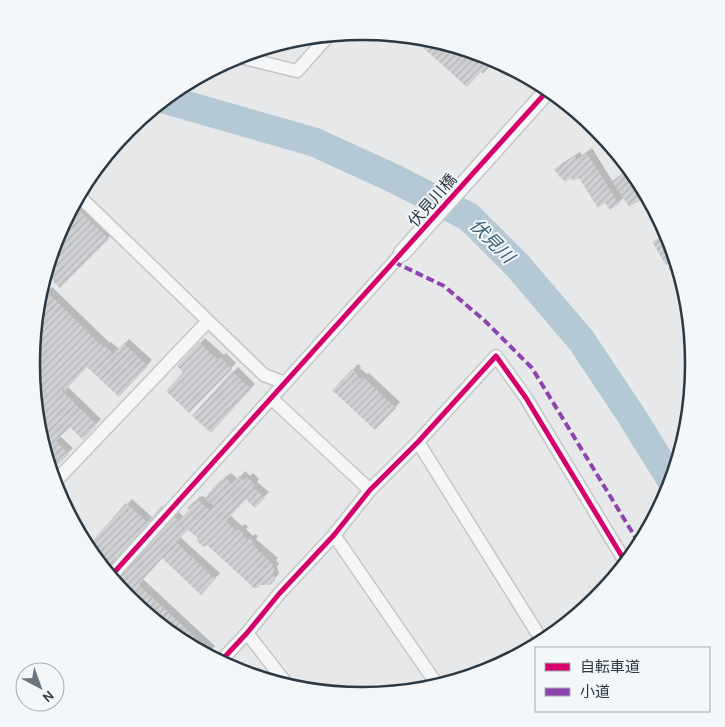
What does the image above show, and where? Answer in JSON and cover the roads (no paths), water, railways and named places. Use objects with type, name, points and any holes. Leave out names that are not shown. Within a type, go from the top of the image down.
[{"type":"street","points":[[252,60],[297,71],[322,43]]},
{"type":"street","name":"伏見川橋","points":[[402,253],[543,95]]},
{"type":"street","points":[[83,200],[264,375],[285,383]]},
{"type":"street","points":[[115,571],[402,253]]},
{"type":"street","points":[[60,476],[208,321]]},
{"type":"street","points":[[225,656],[334,534],[370,490],[418,442],[496,356],[526,398],[622,556]]},
{"type":"street","points":[[271,398],[370,490]]},
{"type":"street","points":[[418,442],[539,635]]},
{"type":"street","points":[[334,534],[433,679]]},
{"type":"street","points":[[247,632],[281,676]]},
{"type":"waterway","name":"伏見川","points":[[173,102],[314,142],[393,178],[469,217],[517,265],[581,340],[666,472]]}]
